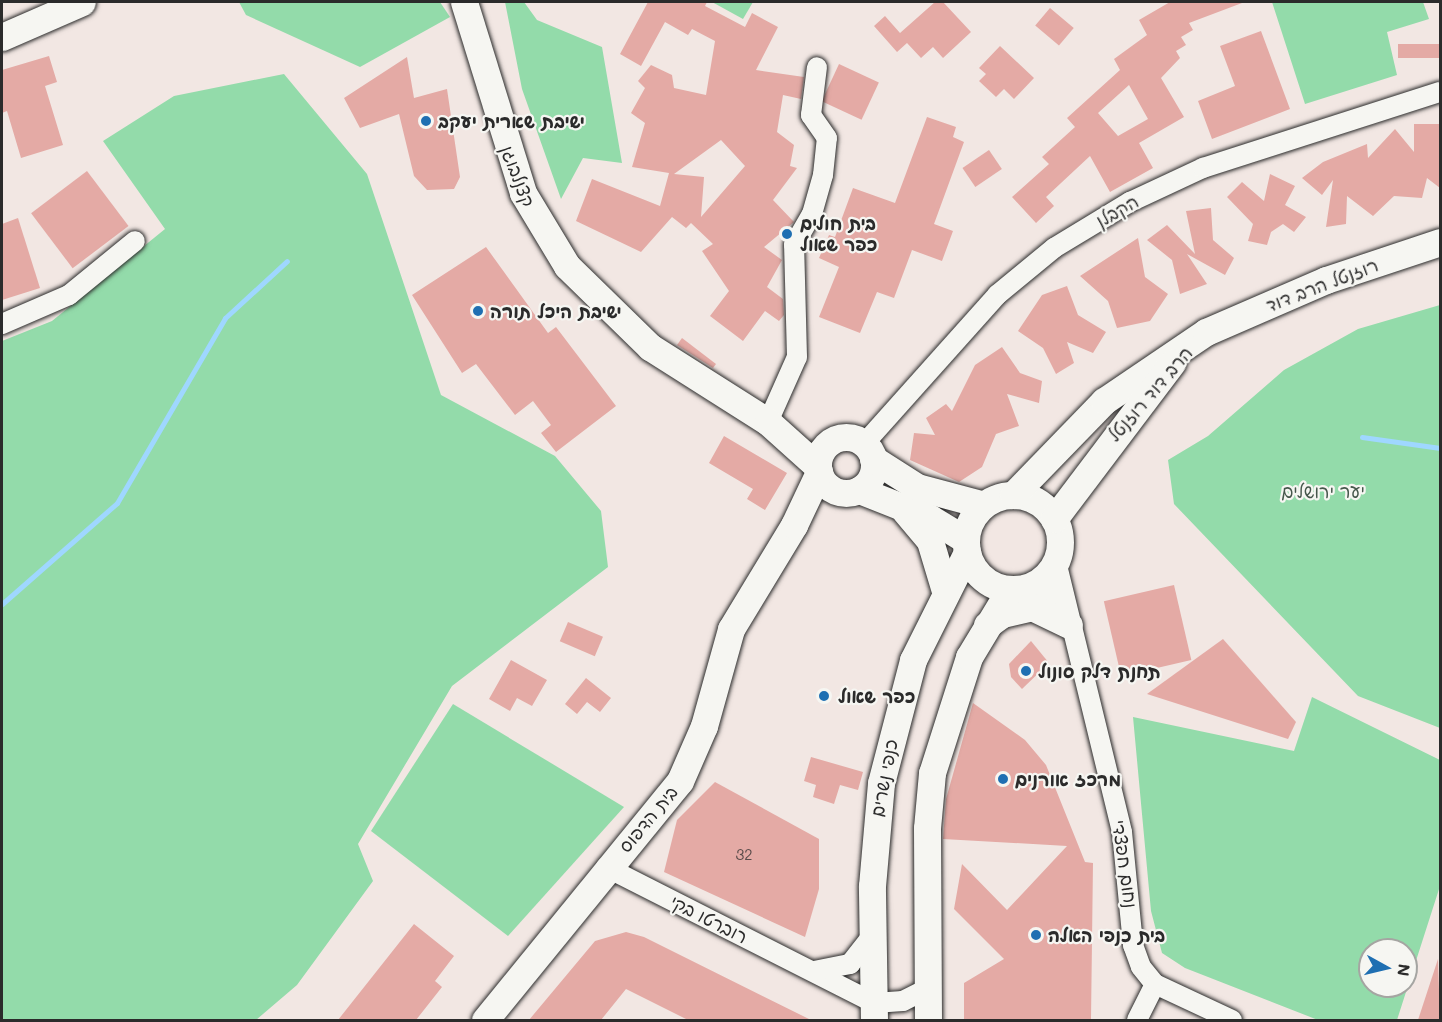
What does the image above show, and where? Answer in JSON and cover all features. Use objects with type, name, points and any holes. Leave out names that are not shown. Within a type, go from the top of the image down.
[{"type":"street","points":[[2,37],[82,2]]},
{"type":"street","name":"קצנלבוגן","points":[[464,2],[523,193],[567,266],[623,324],[700,382],[768,422]]},
{"type":"street","points":[[768,422],[797,357],[794,245],[812,214],[823,175],[827,138],[811,115],[817,67]]},
{"type":"street","name":"הקבלן","points":[[869,451],[997,295],[1072,237],[1203,168],[1440,92]]},
{"type":"street","points":[[2,324],[69,295],[135,241]]},
{"type":"street","name":"רוזנטל הרב דוד","points":[[1206,332],[1326,280],[1440,242]]},
{"type":"street","name":"הרב דוד רוזנטל","points":[[1013,495],[1104,400],[1206,332]]},
{"type":"street","name":"הרב דוד רוזנטל","points":[[1054,519],[1153,385],[1206,332]]},
{"type":"street","points":[[768,422],[833,440],[852,437],[917,487],[984,505]]},
{"type":"street","points":[[768,422],[818,470],[825,484],[894,502],[967,546],[984,579],[1021,587]]},
{"type":"street","points":[[818,470],[823,450],[833,440]]},
{"type":"street","points":[[850,492],[871,477],[869,451]]},
{"type":"street","name":"בית הדפוס","points":[[485,1020],[606,867],[680,781],[704,726],[731,629],[794,525],[818,470]]},
{"type":"street","name":"בית הדפוס","points":[[794,525],[850,492]]},
{"type":"street","points":[[928,1020],[928,798],[946,726],[980,633],[1021,587],[1056,561],[1060,538],[1054,519],[1035,500],[1013,495],[984,505],[972,518],[967,546]]},
{"type":"street","points":[[894,502],[927,534],[945,591]]},
{"type":"street","name":"כנפי נשרים","points":[[874,1012],[874,834],[881,783],[906,680],[967,546]]},
{"type":"street","name":"נחום חפצדי","points":[[1056,561],[1122,832],[1133,945],[1155,984]]},
{"type":"street","name":"נחום חפצדי","points":[[1021,587],[1055,600],[1081,657]]},
{"type":"street","points":[[980,633],[1002,614],[1026,607],[1052,612],[1068,625]]},
{"type":"street","name":"רוברטו בקי","points":[[606,867],[811,971],[874,1012]]},
{"type":"street","points":[[811,971],[850,964],[873,934]]},
{"type":"street","points":[[1137,1020],[1155,984],[1232,1020]]},
{"type":"street","points":[[874,1012],[928,988]]},
{"type":"green space","points":[[239,2],[440,2],[450,17],[360,67],[246,15]]},
{"type":"green space","points":[[505,2],[524,2],[537,20],[602,47],[622,163],[583,158],[561,199],[522,89]]},
{"type":"green space","points":[[712,2],[753,2],[743,19]]},
{"type":"green space","points":[[1272,2],[1423,2],[1429,19],[1387,32],[1397,75],[1305,104]]},
{"type":"green space","points":[[284,74],[367,174],[441,395],[555,456],[601,511],[608,567],[452,686],[358,844],[373,881],[297,985],[256,1020],[2,1020],[2,341],[52,321],[165,229],[103,141],[174,96]]},
{"type":"green space","name":"יער ירושלים","points":[[1440,305],[1440,728],[1358,696],[1174,504],[1168,460],[1208,436],[1284,370],[1358,329]]},
{"type":"green space","points":[[1312,697],[1440,760],[1440,886],[1418,955],[1418,938],[1358,938],[1358,998],[1404,998],[1397,1020],[1318,1020],[1185,968],[1162,953],[1151,911],[1133,717],[1294,751]]},
{"type":"green space","points":[[453,704],[624,807],[508,936],[371,831]]},
{"type":"building","points":[[648,2],[707,2],[705,6],[745,27],[752,13],[778,27],[756,70],[804,77],[801,99],[783,95],[777,132],[794,145],[790,166],[797,168],[773,200],[794,222],[764,247],[782,260],[767,287],[783,299],[784,315],[779,321],[765,311],[743,341],[710,316],[729,291],[702,251],[713,244],[691,223],[686,228],[672,217],[641,252],[576,221],[592,179],[660,206],[669,173],[632,167],[645,123],[631,113],[645,88],[638,81],[651,65],[672,75],[674,88],[706,95],[715,41],[692,29],[688,35],[665,22],[641,66],[620,54]],"holes":[[[721,140],[745,166],[701,217],[704,177],[674,174]]]},
{"type":"building","points":[[935,2],[943,2],[971,32],[943,58],[933,47],[921,58],[907,43],[897,52],[874,26],[885,16],[900,33]]},
{"type":"building","points":[[1170,2],[1242,3],[1189,23],[1193,30],[1181,37],[1186,45],[1176,51],[1180,58],[1161,78],[1184,117],[1139,143],[1153,168],[1110,192],[1090,156],[1046,197],[1054,206],[1036,223],[1012,197],[1049,164],[1042,157],[1075,127],[1067,118],[1120,70],[1114,59],[1147,35],[1139,20]],"holes":[[[1129,85],[1148,119],[1118,136],[1098,113]]]},
{"type":"building","points":[[1050,8],[1074,28],[1059,46],[1035,26]]},
{"type":"building","points":[[1261,31],[1290,109],[1212,139],[1198,101],[1235,86],[1220,46]]},
{"type":"building","points":[[1398,44],[1440,44],[1440,58],[1398,58]]},
{"type":"building","points":[[1000,46],[1034,78],[1014,99],[1004,89],[996,97],[979,81],[986,74],[979,68]]},
{"type":"building","points":[[49,56],[57,82],[45,86],[63,145],[21,158],[7,111],[2,113],[2,70]]},
{"type":"building","name":"ישיבת שארית יעקב","points":[[407,57],[414,98],[447,89],[460,177],[454,189],[427,190],[414,176],[399,114],[360,128],[344,98]]},
{"type":"building","points":[[839,64],[879,83],[862,120],[822,101]]},
{"type":"building","points":[[927,117],[956,127],[953,137],[964,142],[934,224],[953,231],[942,261],[912,250],[894,298],[877,292],[860,333],[819,317],[839,267],[819,258],[829,235],[835,237],[853,188],[895,203]]},
{"type":"building","points":[[1414,124],[1440,124],[1440,188],[1427,178],[1422,198],[1394,196],[1373,216],[1347,196],[1346,224],[1326,227],[1333,180],[1322,195],[1302,178],[1323,162],[1367,144],[1368,158],[1395,129],[1414,152]]},
{"type":"building","points":[[989,150],[1002,169],[975,187],[962,168]]},
{"type":"building","points":[[87,171],[129,226],[73,268],[31,213]]},
{"type":"building","points":[[1270,174],[1295,186],[1285,205],[1306,217],[1294,232],[1283,224],[1271,232],[1267,245],[1248,241],[1253,224],[1227,197],[1242,182],[1264,201]]},
{"type":"building","points":[[1211,208],[1213,240],[1234,258],[1225,275],[1187,254],[1207,284],[1180,294],[1172,260],[1147,240],[1167,225],[1195,254],[1186,211]]},
{"type":"building","points":[[18,218],[40,288],[2,300],[2,224]]},
{"type":"building","points":[[1138,238],[1145,277],[1168,294],[1150,321],[1117,328],[1108,301],[1080,276]]},
{"type":"building","points":[[486,247],[548,333],[556,327],[616,406],[556,452],[541,433],[551,425],[533,401],[515,415],[476,364],[462,373],[412,295]]},
{"type":"building","points":[[1067,286],[1078,315],[1106,332],[1093,353],[1067,342],[1074,363],[1056,374],[1043,348],[1018,331],[1042,295]]},
{"type":"building","points":[[682,338],[716,364],[713,368],[677,345]]},
{"type":"building","points":[[1002,347],[1020,373],[1042,381],[1039,403],[1007,394],[1019,426],[996,434],[982,467],[959,482],[910,460],[914,433],[935,435],[926,418],[946,404],[952,411],[975,365]]},
{"type":"building","points":[[724,436],[787,473],[765,510],[747,499],[753,489],[709,463]]},
{"type":"building","points":[[1174,585],[1191,660],[1121,676],[1104,601]]},
{"type":"building","points":[[568,622],[603,637],[595,656],[560,641]]},
{"type":"building","points":[[1223,639],[1296,722],[1288,739],[1147,694]]},
{"type":"building","name":"תחנת דלק סונול","points":[[1031,641],[1049,663],[1022,689],[1011,677],[1009,664]]},
{"type":"building","points":[[511,660],[547,680],[532,706],[517,698],[510,711],[489,699]]},
{"type":"building","points":[[586,678],[611,698],[600,712],[587,702],[577,714],[565,704]]},
{"type":"building","points":[[973,703],[1025,740],[1046,765],[1085,862],[1093,863],[1091,1020],[964,1020],[964,983],[1004,959],[954,909],[962,864],[1007,910],[1067,846],[943,839],[946,799]]},
{"type":"building","points":[[811,757],[863,772],[858,790],[840,785],[834,804],[813,797],[816,785],[804,781]]},
{"type":"building","points":[[715,782],[819,839],[819,889],[805,937],[664,872],[677,820]]},
{"type":"building","points":[[414,924],[454,956],[435,981],[442,987],[416,1020],[338,1020]]},
{"type":"building","points":[[626,932],[644,937],[811,1020],[688,1020],[626,989],[601,1020],[529,1020],[595,941]]},
{"type":"building","points":[[1438,959],[1440,1020],[1418,1020]]},
{"type":"waterway","points":[[2,604],[117,503],[225,318],[287,261]]},
{"type":"waterway","points":[[1362,437],[1440,448]]},
{"type":"place","name":"ישיבת שארית יעקב","points":[[426,121]]},
{"type":"place","name":"בית חולים כפר שאול","points":[[787,234]]},
{"type":"place","name":"ישיבת היכל תורה","points":[[478,311]]},
{"type":"place","name":"תחנת דלק סונול","points":[[1026,671]]},
{"type":"place","name":"כפר שאול","points":[[824,696]]},
{"type":"place","name":"מרכז אורנים","points":[[1003,779]]},
{"type":"place","name":"בית כנפי האלה","points":[[1036,935]]}]
